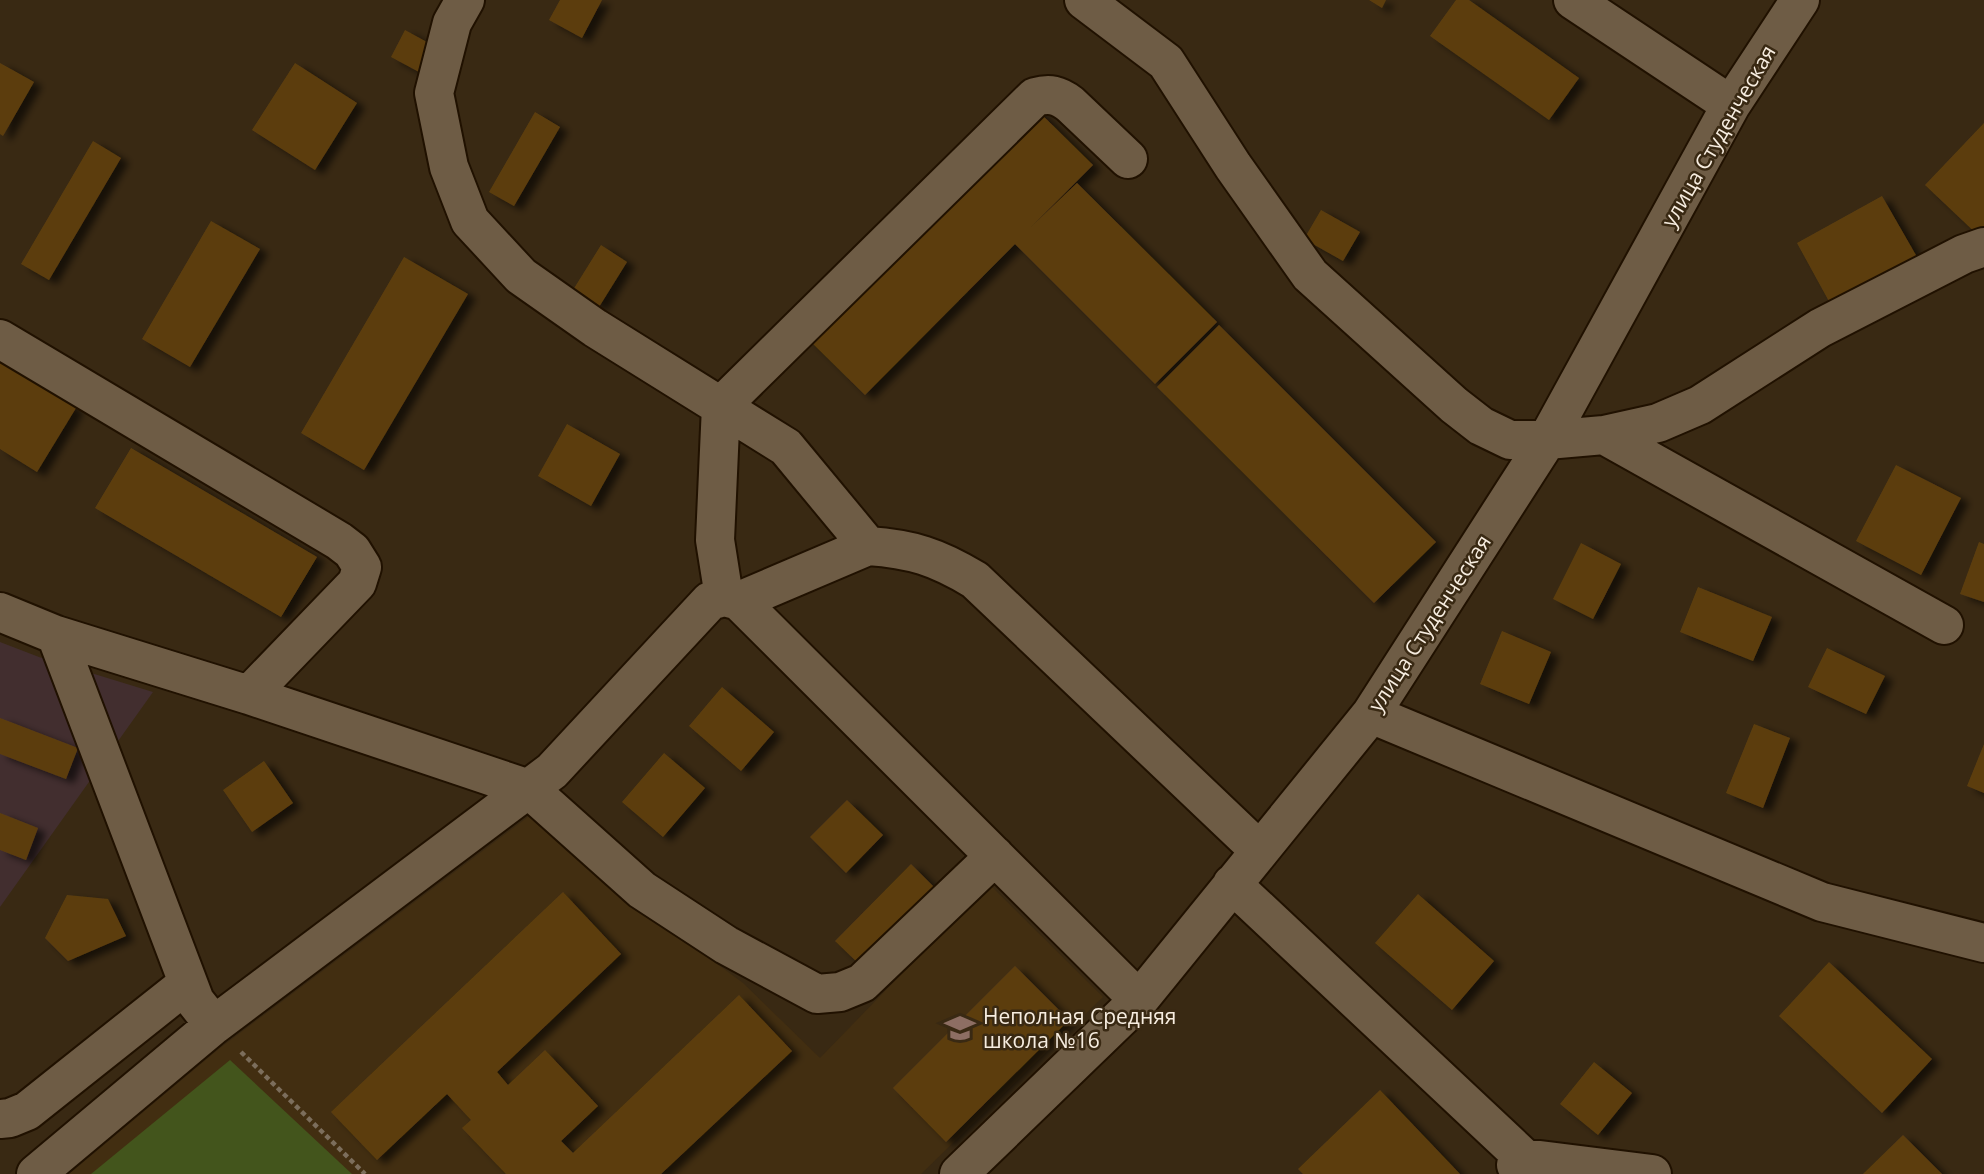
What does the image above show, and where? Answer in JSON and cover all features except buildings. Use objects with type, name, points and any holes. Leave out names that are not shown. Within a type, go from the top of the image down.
[{"type":"street","points":[[465,0],[452,23],[434,93],[449,167],[470,222],[522,276],[595,328],[786,447],[868,546]]},
{"type":"street","points":[[1084,0],[1166,62],[1233,166],[1310,275],[1454,405],[1481,426],[1510,440],[1604,435],[1658,423],[1700,405],[1819,328],[1964,254],[1984,247]]},
{"type":"street","points":[[1573,0],[1731,105]]},
{"type":"street","name":"улица Студенческая","points":[[959,1174],[1139,1000],[1371,714],[1547,440],[1731,105],[1800,0]]},
{"type":"street","points":[[1128,159],[1059,96],[1047,94],[1035,97],[721,406],[715,540],[732,599],[1139,1000]]},
{"type":"street","points":[[0,339],[352,551],[362,566],[357,583],[249,695]]},
{"type":"street","points":[[1604,435],[1944,625]]},
{"type":"street","points":[[36,1174],[214,1025],[552,771],[710,601],[732,599],[868,546],[899,548],[921,554],[949,564],[975,580],[1260,851]]},
{"type":"street","points":[[0,612],[56,635],[249,695],[528,789],[642,890],[726,945],[817,994],[840,992],[862,983],[995,856]]},
{"type":"street","points":[[56,635],[195,1001],[214,1025]]},
{"type":"street","points":[[1371,714],[1822,902],[1984,943]]},
{"type":"street","points":[[1232,884],[1524,1169],[1652,1174]]},
{"type":"street","points":[[0,1119],[27,1111],[188,983]]},
{"type":"path","points":[[214,1025],[365,1174]]},
{"type":"shaded area","points":[[0,642],[39,657],[153,692],[0,907]]},
{"type":"shaded area","points":[[532,814],[621,893],[743,983],[820,1058],[989,884],[1103,997],[921,1174],[69,1174],[220,1048]]},
{"type":"green space","points":[[230,1060],[352,1174],[91,1174]]},
{"type":"place","name":"Неполная Средняя школа №16","points":[[960,1028]]}]
